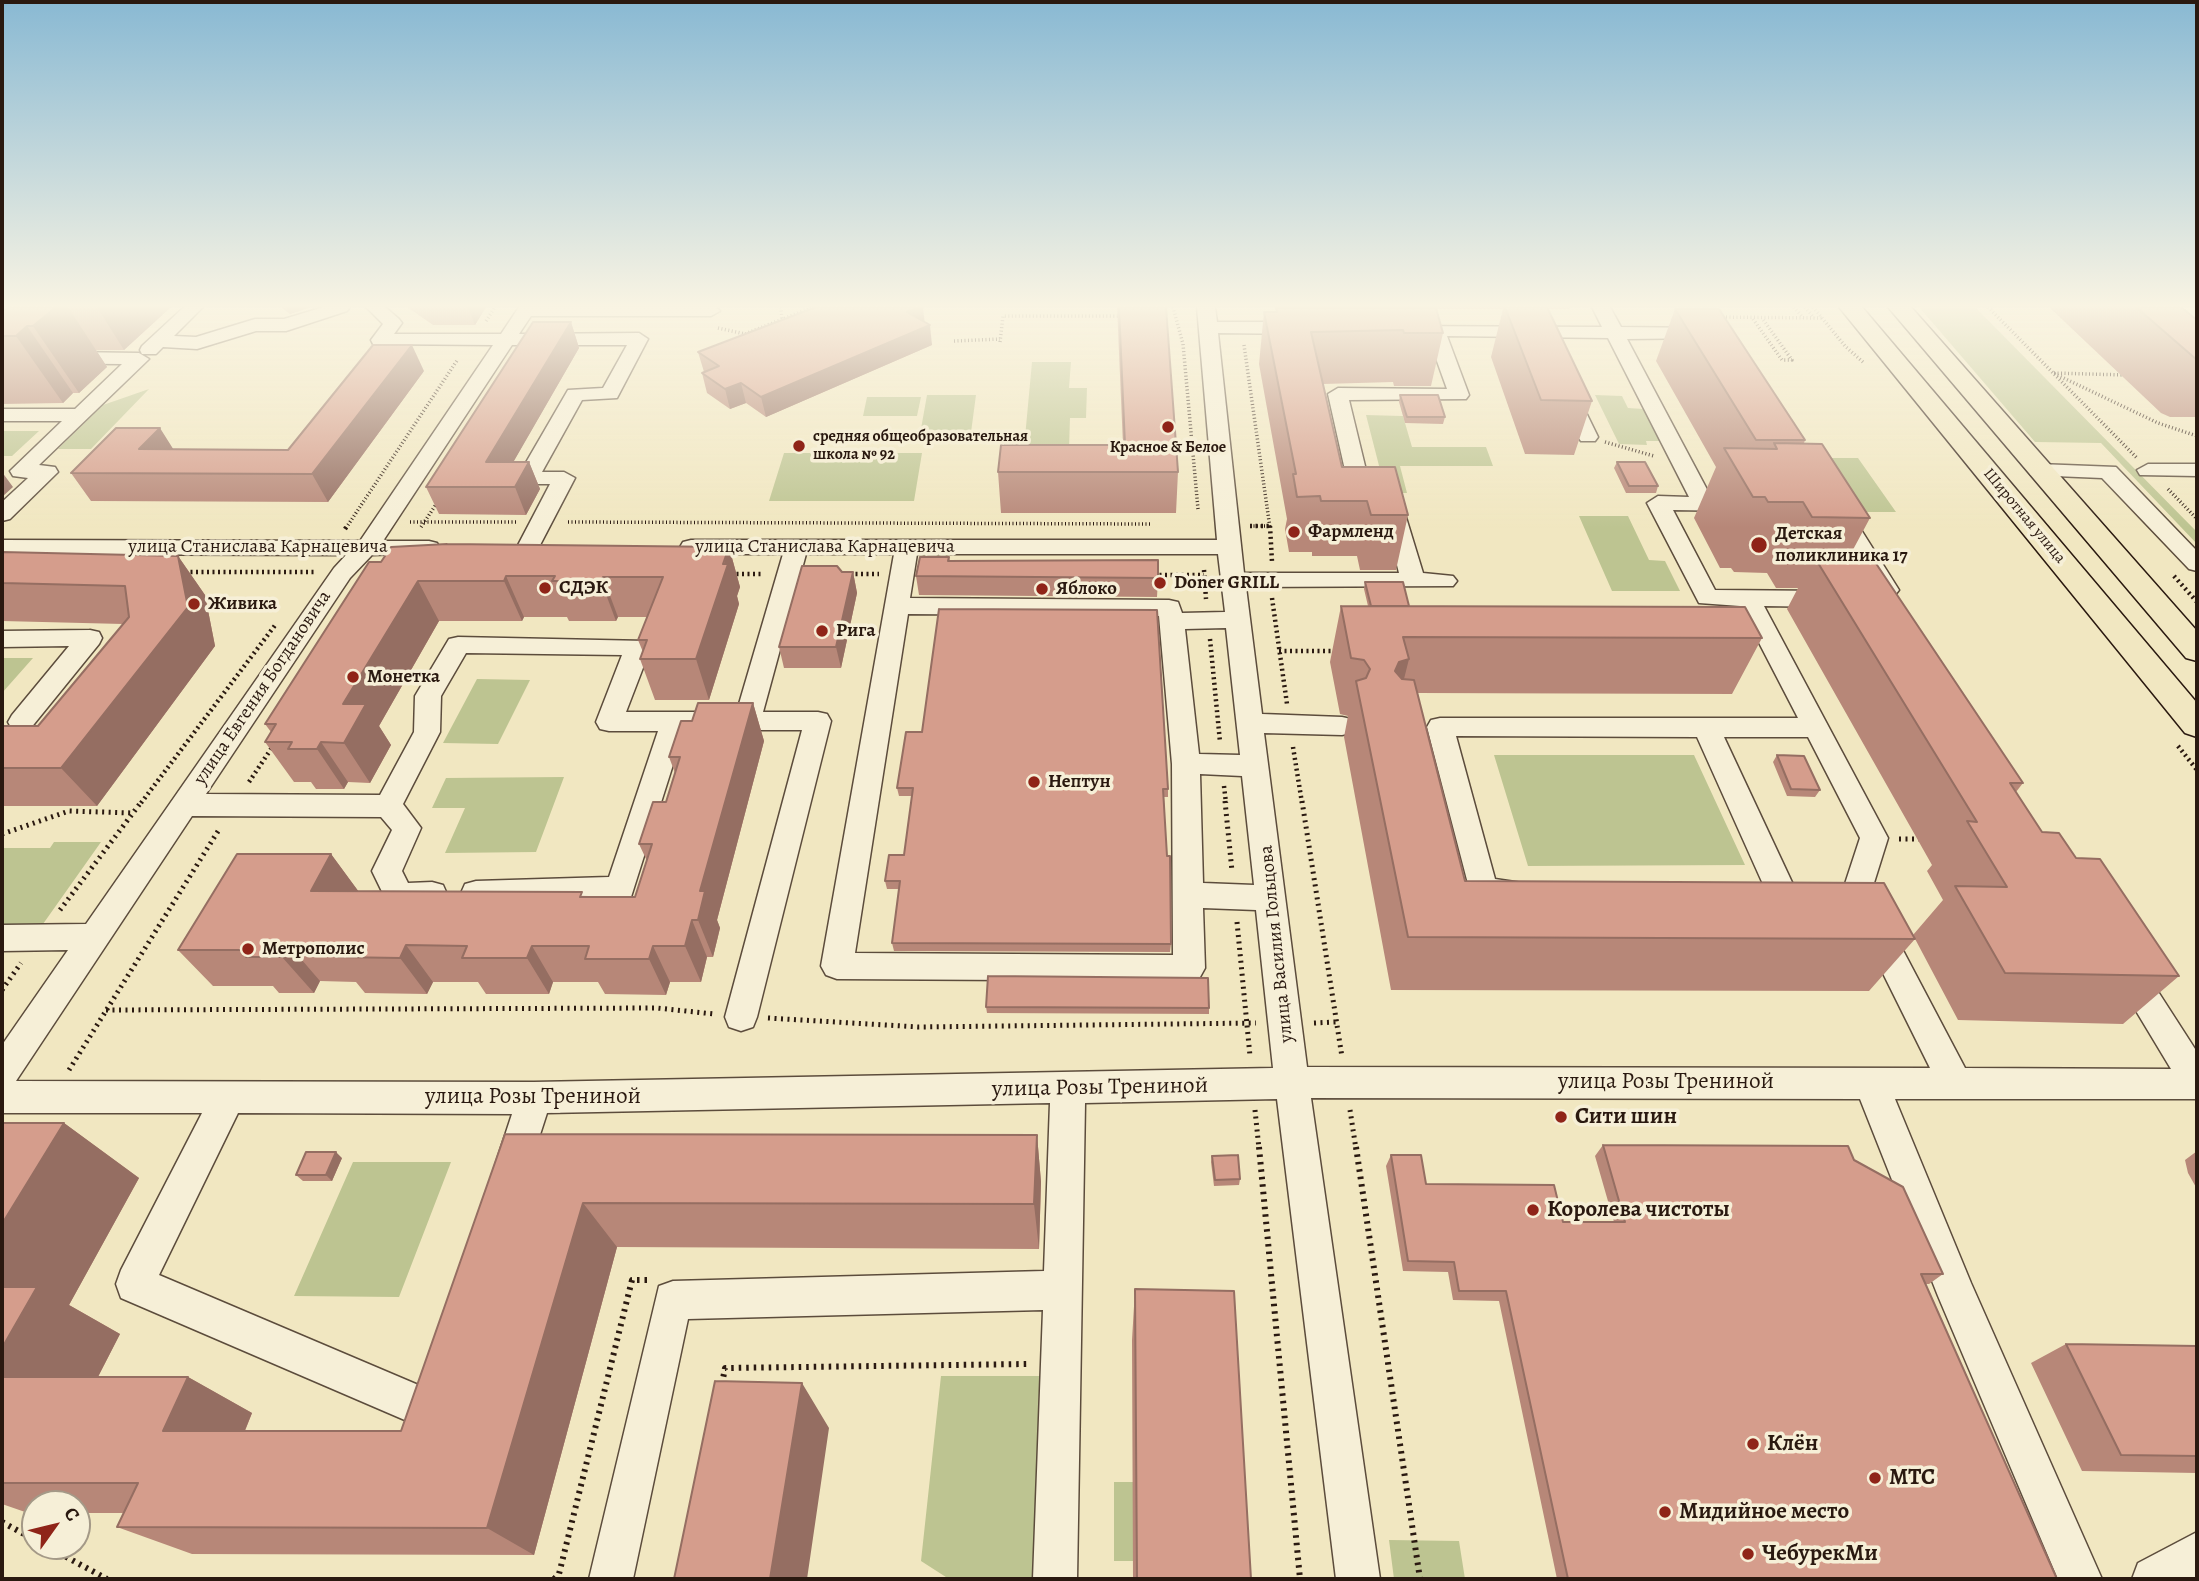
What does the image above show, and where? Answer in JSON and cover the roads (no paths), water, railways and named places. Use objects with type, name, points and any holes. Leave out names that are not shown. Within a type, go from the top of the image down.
[{"type":"main road","name":"Широтная улица","points":[[1911,381],[2197,725]]},
{"type":"main road","points":[[1962,381],[2197,651]]},
{"type":"street","points":[[12,471],[80,415],[116,381]]},
{"type":"street","name":"улица Евгения Богдановича","points":[[2,1073],[342,573],[367,547],[478,381]]},
{"type":"street","points":[[528,547],[564,478],[528,478],[575,394],[610,394],[617,381]]},
{"type":"street","name":"улица Василия Гольцова","points":[[1219,381],[1219,577],[1239,620],[1292,1082],[1358,1579]]},
{"type":"street","points":[[1413,581],[1393,506],[1364,506],[1338,394],[1459,395],[1454,381]]},
{"type":"street","points":[[1561,381],[1588,437]]},
{"type":"street","points":[[1640,381],[1703,503]]},
{"type":"street","points":[[2,415],[80,415]]},
{"type":"street","points":[[2039,470],[2108,472],[2197,564]]},
{"type":"street","points":[[2148,470],[2197,470]]},
{"type":"street","points":[[2,514],[47,472],[12,471]]},
{"type":"street","points":[[1756,504],[1658,503],[1707,598],[1878,602],[1827,500]]},
{"type":"street","name":"улица Станислава Карнацевича","points":[[662,547],[796,548],[905,561],[1220,540]]},
{"type":"street","name":"улица Станислава Карнацевича","points":[[2,547],[452,547]]},
{"type":"street","points":[[12,572],[40,547]]},
{"type":"street","points":[[503,547],[555,547]]},
{"type":"street","points":[[747,721],[796,548]]},
{"type":"street","points":[[898,606],[1169,608],[1186,764],[1189,968],[837,966],[905,561]]},
{"type":"street","points":[[1219,577],[1445,581]]},
{"type":"street","points":[[1748,598],[1874,838],[1806,893]]},
{"type":"street","points":[[1172,621],[1239,620]]},
{"type":"street","points":[[2,639],[90,638],[21,722]]},
{"type":"street","points":[[388,806],[427,732],[428,696],[458,645],[638,648],[609,722],[818,721],[741,1017]]},
{"type":"street","points":[[184,805],[388,806],[407,828],[387,871],[399,895],[620,889],[674,722]]},
{"type":"street","points":[[1252,723],[1342,726]]},
{"type":"street","points":[[1537,892],[1483,891],[1429,727],[1816,728]]},
{"type":"street","points":[[1706,728],[1806,893],[1955,1082]]},
{"type":"street","points":[[1186,764],[1257,766]]},
{"type":"street","points":[[1188,895],[1272,898]]},
{"type":"street","points":[[2,938],[95,937]]},
{"type":"street","points":[[2113,947],[2197,1083]]},
{"type":"street","name":"улица Розы Трениной","points":[[2,1097],[534,1098],[1292,1082],[2197,1083]]},
{"type":"street","points":[[1871,1082],[1957,1296],[2080,1579]]},
{"type":"street","points":[[1055,1579],[1069,1088]]},
{"type":"street","points":[[229,1098],[135,1284],[435,1413],[447,1373]]},
{"type":"street","points":[[502,1200],[534,1098]]},
{"type":"street","points":[[611,1579],[673,1300],[1062,1290]]},
{"type":"street","points":[[2154,1579],[2197,1554]]},
{"type":"place","name":"Красное & Белое","points":[[1168,427]]},
{"type":"place","name":"средняя общеобразовательная школа № 92","points":[[799,446]]},
{"type":"place","name":"Фармленд","points":[[1294,532]]},
{"type":"place","name":"Детская поликлиника 17","points":[[1759,545]]},
{"type":"place","name":"Doner GRILL","points":[[1160,583]]},
{"type":"place","name":"СДЭК","points":[[545,588]]},
{"type":"place","name":"Яблоко","points":[[1042,589]]},
{"type":"place","name":"Живика","points":[[194,604]]},
{"type":"place","name":"Рига","points":[[822,631]]},
{"type":"place","name":"Монетка","points":[[353,677]]},
{"type":"place","name":"Нептун","points":[[1034,782]]},
{"type":"place","name":"Метрополис","points":[[248,949]]},
{"type":"place","name":"Сити шин","points":[[1561,1117]]},
{"type":"place","name":"Королева чистоты","points":[[1533,1210]]},
{"type":"place","name":"Клён","points":[[1753,1444]]},
{"type":"place","name":"МТС","points":[[1875,1478]]},
{"type":"place","name":"Мидийное место","points":[[1665,1512]]},
{"type":"place","name":"ЧебурекМи","points":[[1748,1554]]}]
